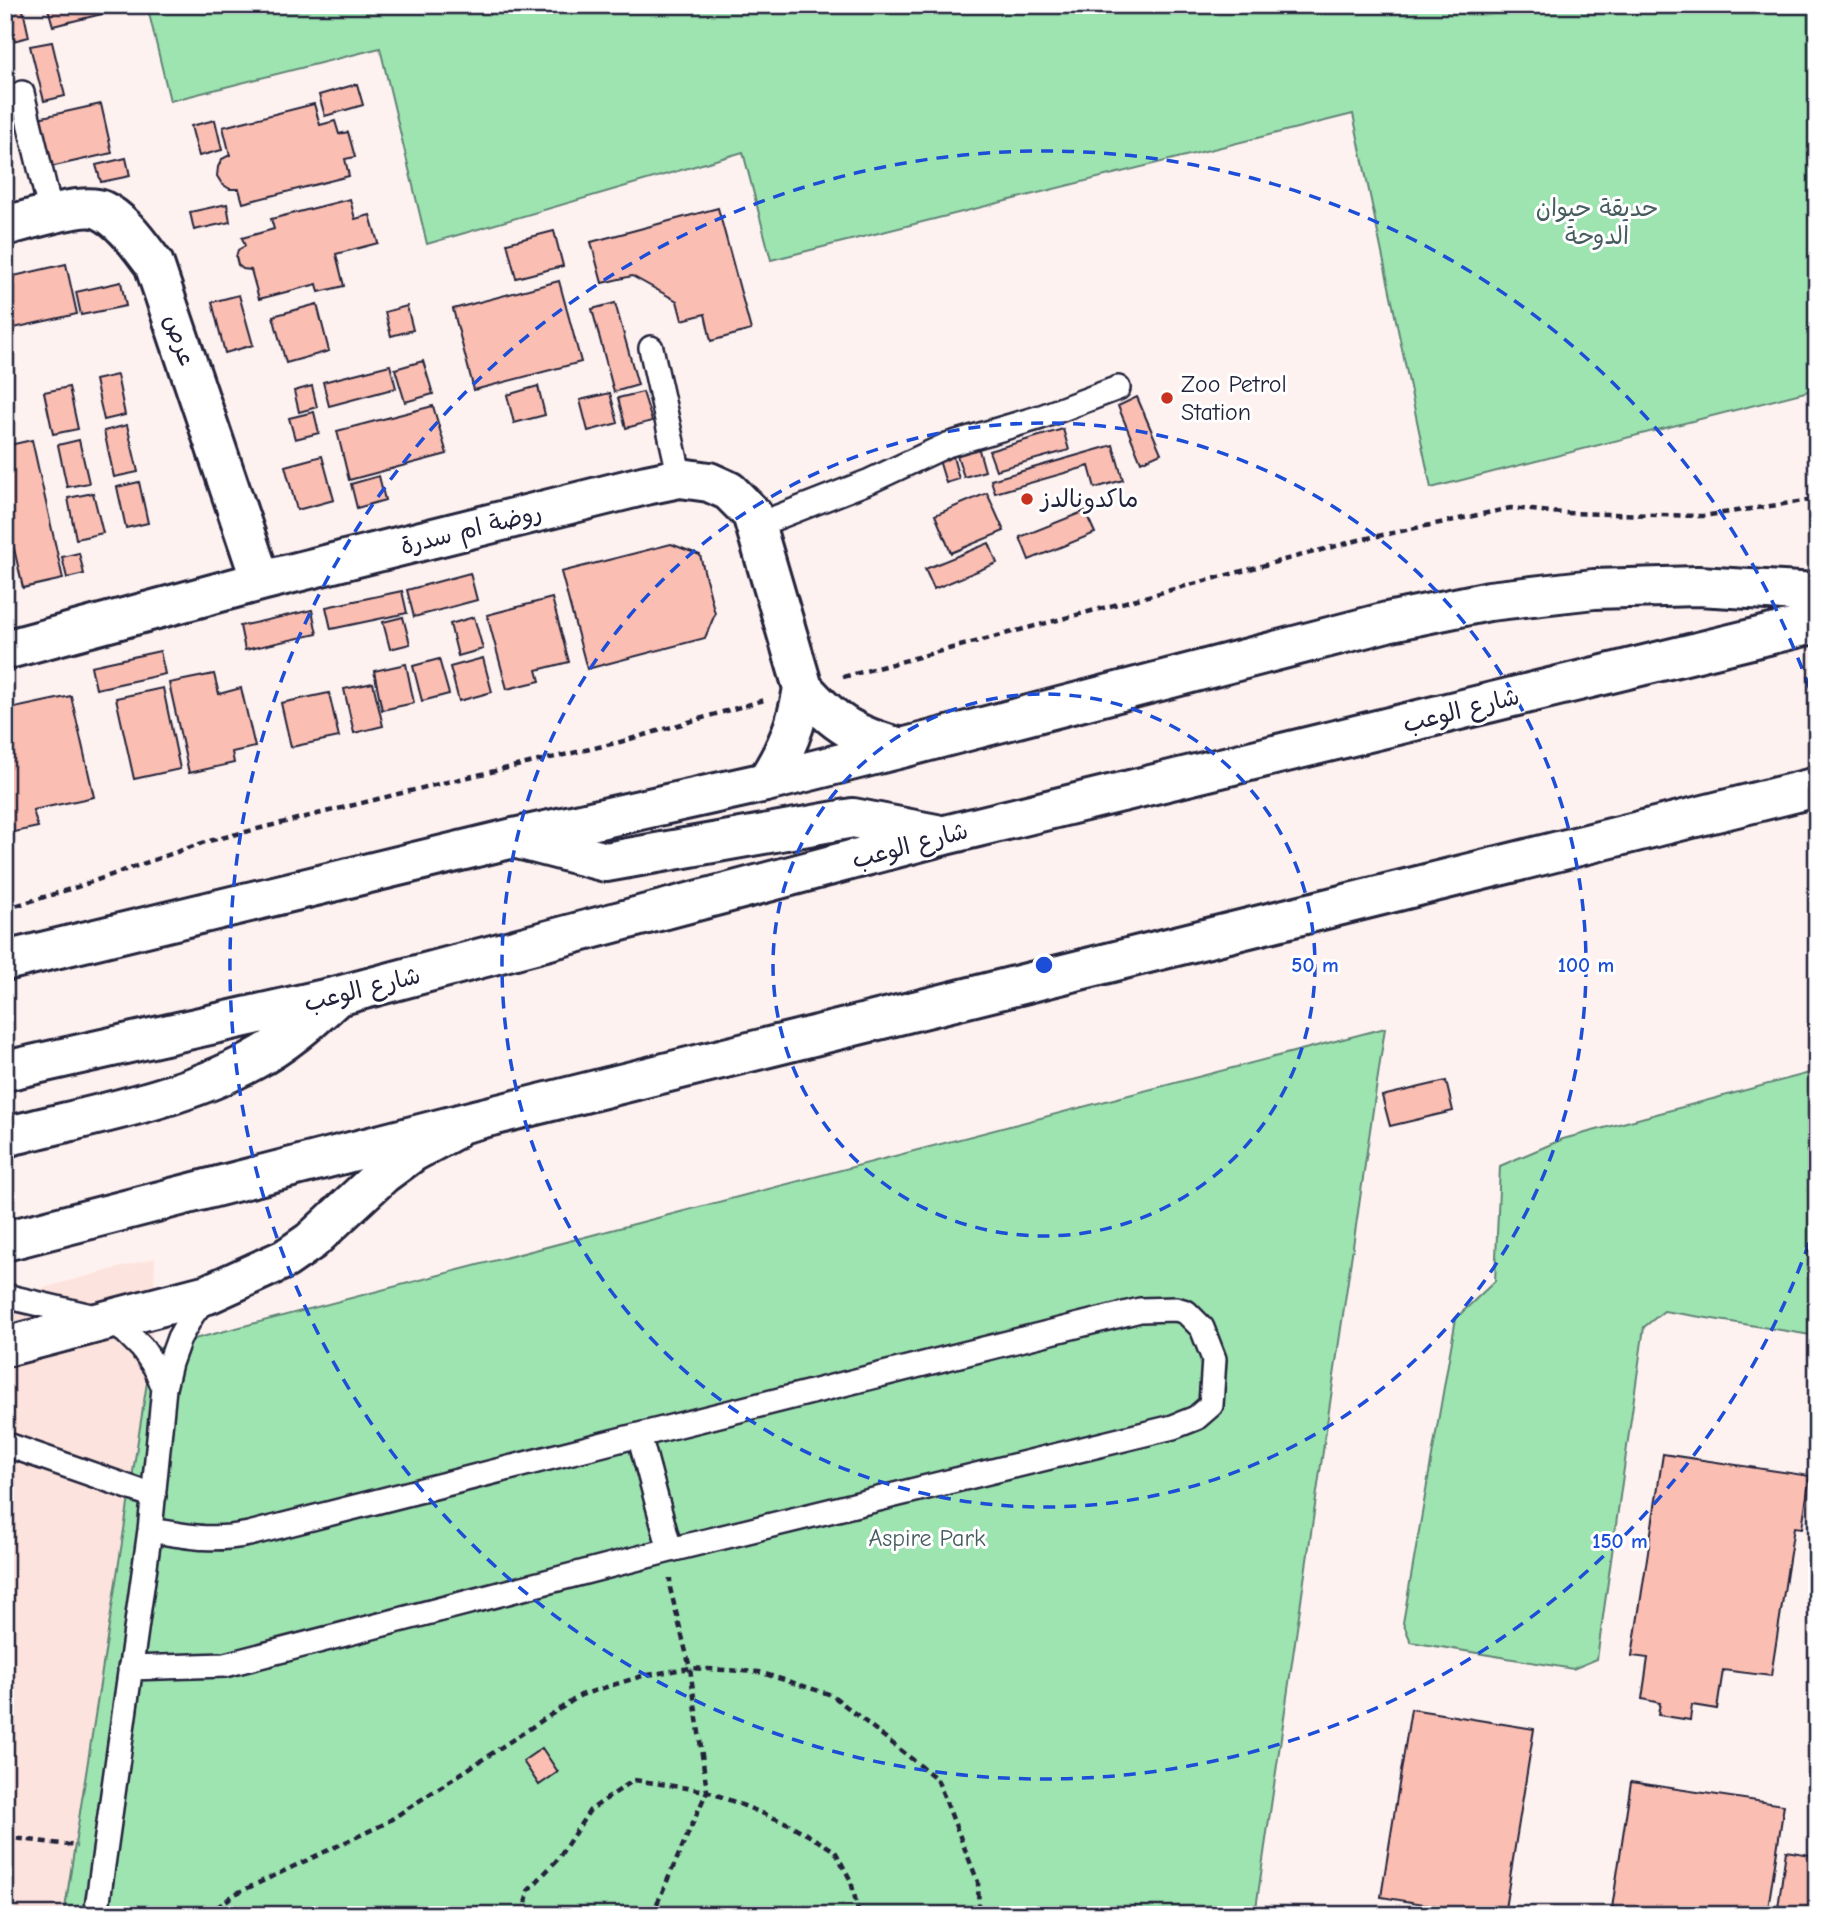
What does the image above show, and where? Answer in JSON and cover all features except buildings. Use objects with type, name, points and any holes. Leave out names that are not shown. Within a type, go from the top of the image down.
[{"type":"main road","name":"عرص","points":[[5,226],[69,210],[100,209],[129,231],[154,264],[261,581]]},
{"type":"main road","name":"روضة ام سدرة","points":[[5,650],[261,581],[680,478],[709,482],[729,491],[752,514],[803,688],[799,714],[791,738],[766,782]]},
{"type":"main road","points":[[5,961],[514,838],[766,782],[1387,622],[1489,601],[1594,589],[1698,586],[1817,593]]},
{"type":"main road","name":"شارع الوعب","points":[[5,1071],[338,996],[945,835],[1817,623]]},
{"type":"main road","name":"روضة ام سدرة","points":[[803,688],[823,710],[846,728],[873,741],[902,748]]},
{"type":"main road","points":[[5,1241],[475,1120],[1817,787]]},
{"type":"main road","points":[[514,838],[606,862],[853,818],[945,835]]},
{"type":"main road","points":[[5,1137],[153,1100],[205,1084],[254,1060],[298,1031],[338,996]]},
{"type":"main road","points":[[5,1347],[208,1294],[285,1259],[311,1241],[383,1174],[413,1152],[475,1120]]},
{"type":"lane","points":[[22,93],[51,214]]},
{"type":"lane","points":[[651,348],[680,478]]},
{"type":"lane","points":[[755,526],[870,481],[947,445],[1041,417],[1118,388]]},
{"type":"lane","points":[[96,1915],[150,1530],[163,1388],[179,1338],[208,1294]]},
{"type":"lane","points":[[5,1296],[108,1320],[126,1332],[142,1348],[155,1367],[163,1388]]},
{"type":"lane","points":[[130,1668],[225,1665],[670,1550],[1174,1427],[1196,1418],[1211,1405],[1214,1359],[1202,1328],[1186,1312],[1176,1309],[1140,1310],[250,1534],[207,1539],[150,1530]]},
{"type":"lane","points":[[639,1435],[670,1550]]},
{"type":"lane","points":[[5,1444],[154,1496]]},
{"type":"path","points":[[5,909],[205,842],[620,742],[803,688],[1359,540],[1511,508],[1562,513],[1703,516],[1817,499]]},
{"type":"path","points":[[652,1915],[707,1791],[690,1668],[670,1588],[670,1550]]},
{"type":"path","points":[[206,1915],[235,1894],[384,1824],[581,1695],[642,1676],[690,1668],[759,1672],[832,1695],[937,1779],[978,1882],[979,1915]]},
{"type":"path","points":[[524,1915],[528,1891],[558,1860],[590,1810],[634,1780],[707,1791],[789,1824],[835,1851],[851,1881],[859,1915]]},
{"type":"path","points":[[5,1837],[106,1850]]},
{"type":"shaded area","points":[[155,1258],[152,1350],[64,1915],[5,1915],[5,1298]]},
{"type":"green space","name":"حديقة حيوان الدوحة","points":[[147,5],[1817,5],[1817,389],[1431,488],[1353,114],[771,260],[743,152],[427,244],[380,48],[170,101]]},
{"type":"green space","name":"Aspire Park","points":[[1385,1028],[1255,1915],[64,1915],[152,1350]]},
{"type":"green space","points":[[1817,1071],[1817,1336],[1664,1311],[1644,1327],[1597,1659],[1573,1669],[1411,1642],[1403,1623],[1456,1318],[1495,1281],[1500,1166],[1563,1139]]},
{"type":"place","name":"Zoo Petrol Station","points":[[1167,398]]},
{"type":"place","name":"ماكدونالدز","points":[[1027,499]]}]
